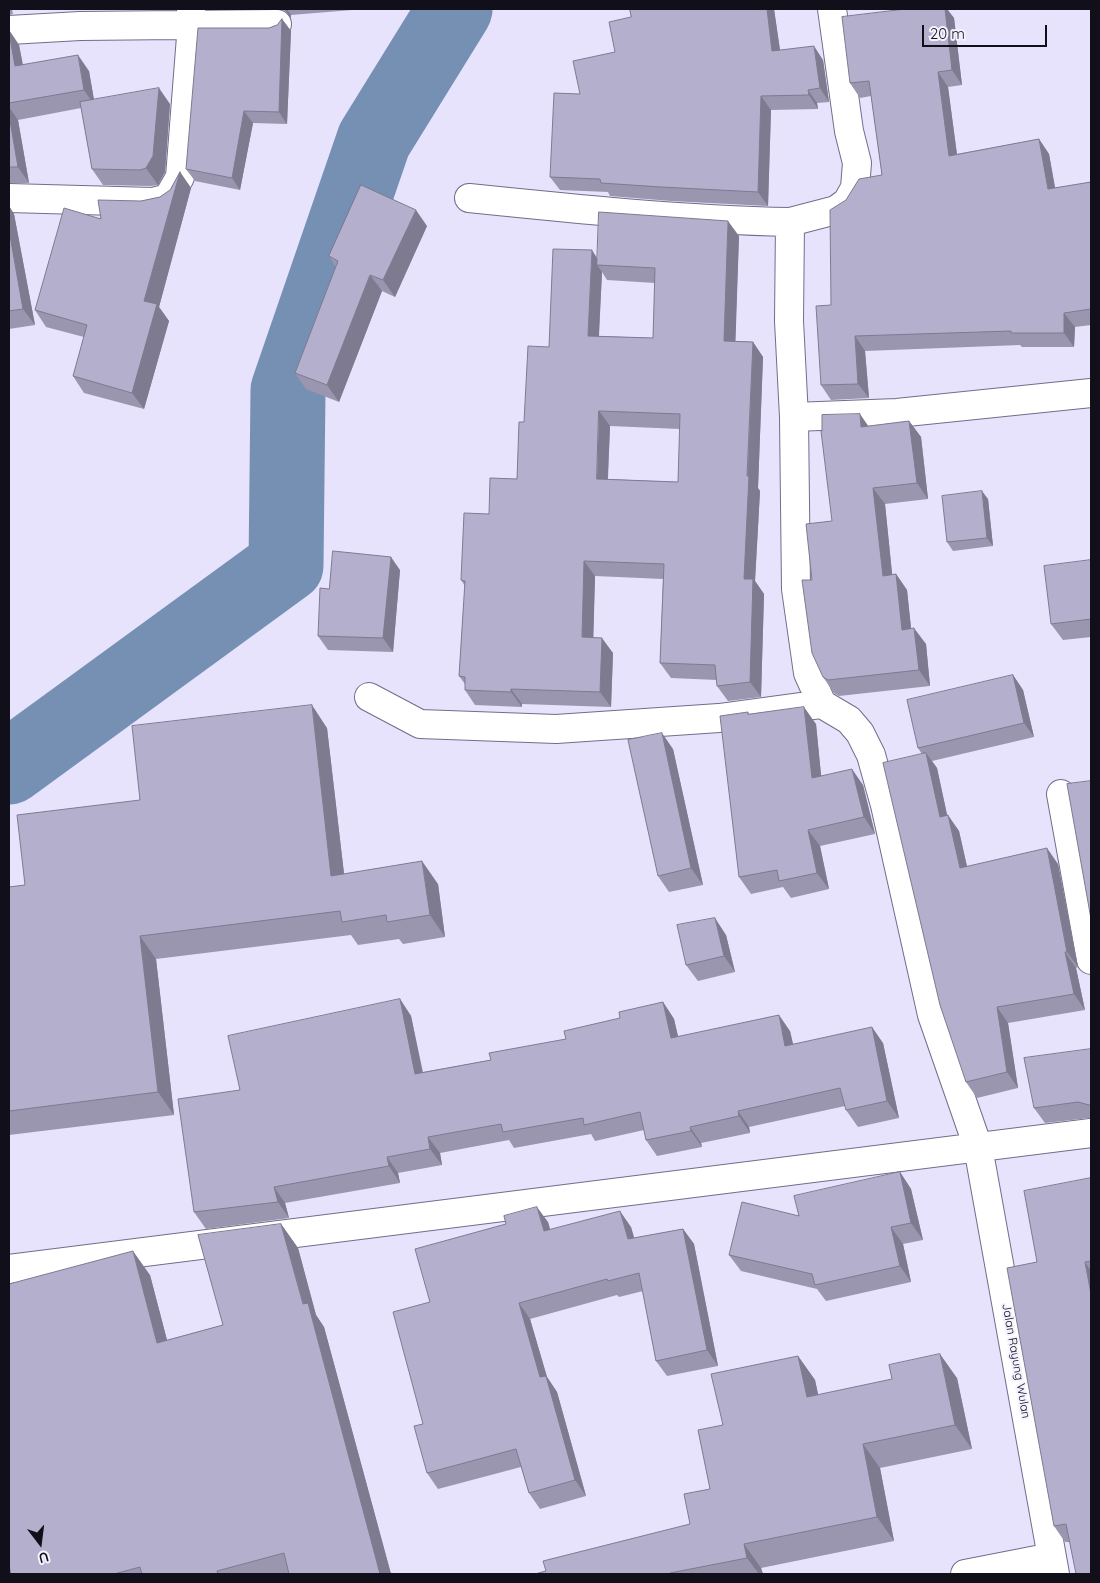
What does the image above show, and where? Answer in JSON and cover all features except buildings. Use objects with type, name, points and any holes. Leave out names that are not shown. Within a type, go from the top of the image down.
[{"type":"street","points":[[469,198],[621,213],[737,221],[790,222],[836,210],[847,202],[855,188],[857,163],[849,131],[832,9]]},
{"type":"street","points":[[9,198],[153,202],[168,198],[180,177],[191,16]]},
{"type":"street","points":[[9,30],[191,16],[277,24]]},
{"type":"street","points":[[369,697],[420,724],[556,729],[719,718],[822,704],[808,673],[796,589],[794,417],[789,321],[790,222]]},
{"type":"street","points":[[794,417],[897,413],[1091,393]]},
{"type":"street","name":"Jalan Rayung Wulan","points":[[822,704],[849,720],[860,732],[871,755],[885,805],[930,1007],[978,1147],[1053,1565]]},
{"type":"street","points":[[1061,794],[1091,960]]},
{"type":"street","points":[[9,1269],[1091,1133]]},
{"type":"street","points":[[965,1574],[1053,1565]]},
{"type":"waterway","points":[[9,767],[286,565],[288,390],[374,140],[455,9]]}]
